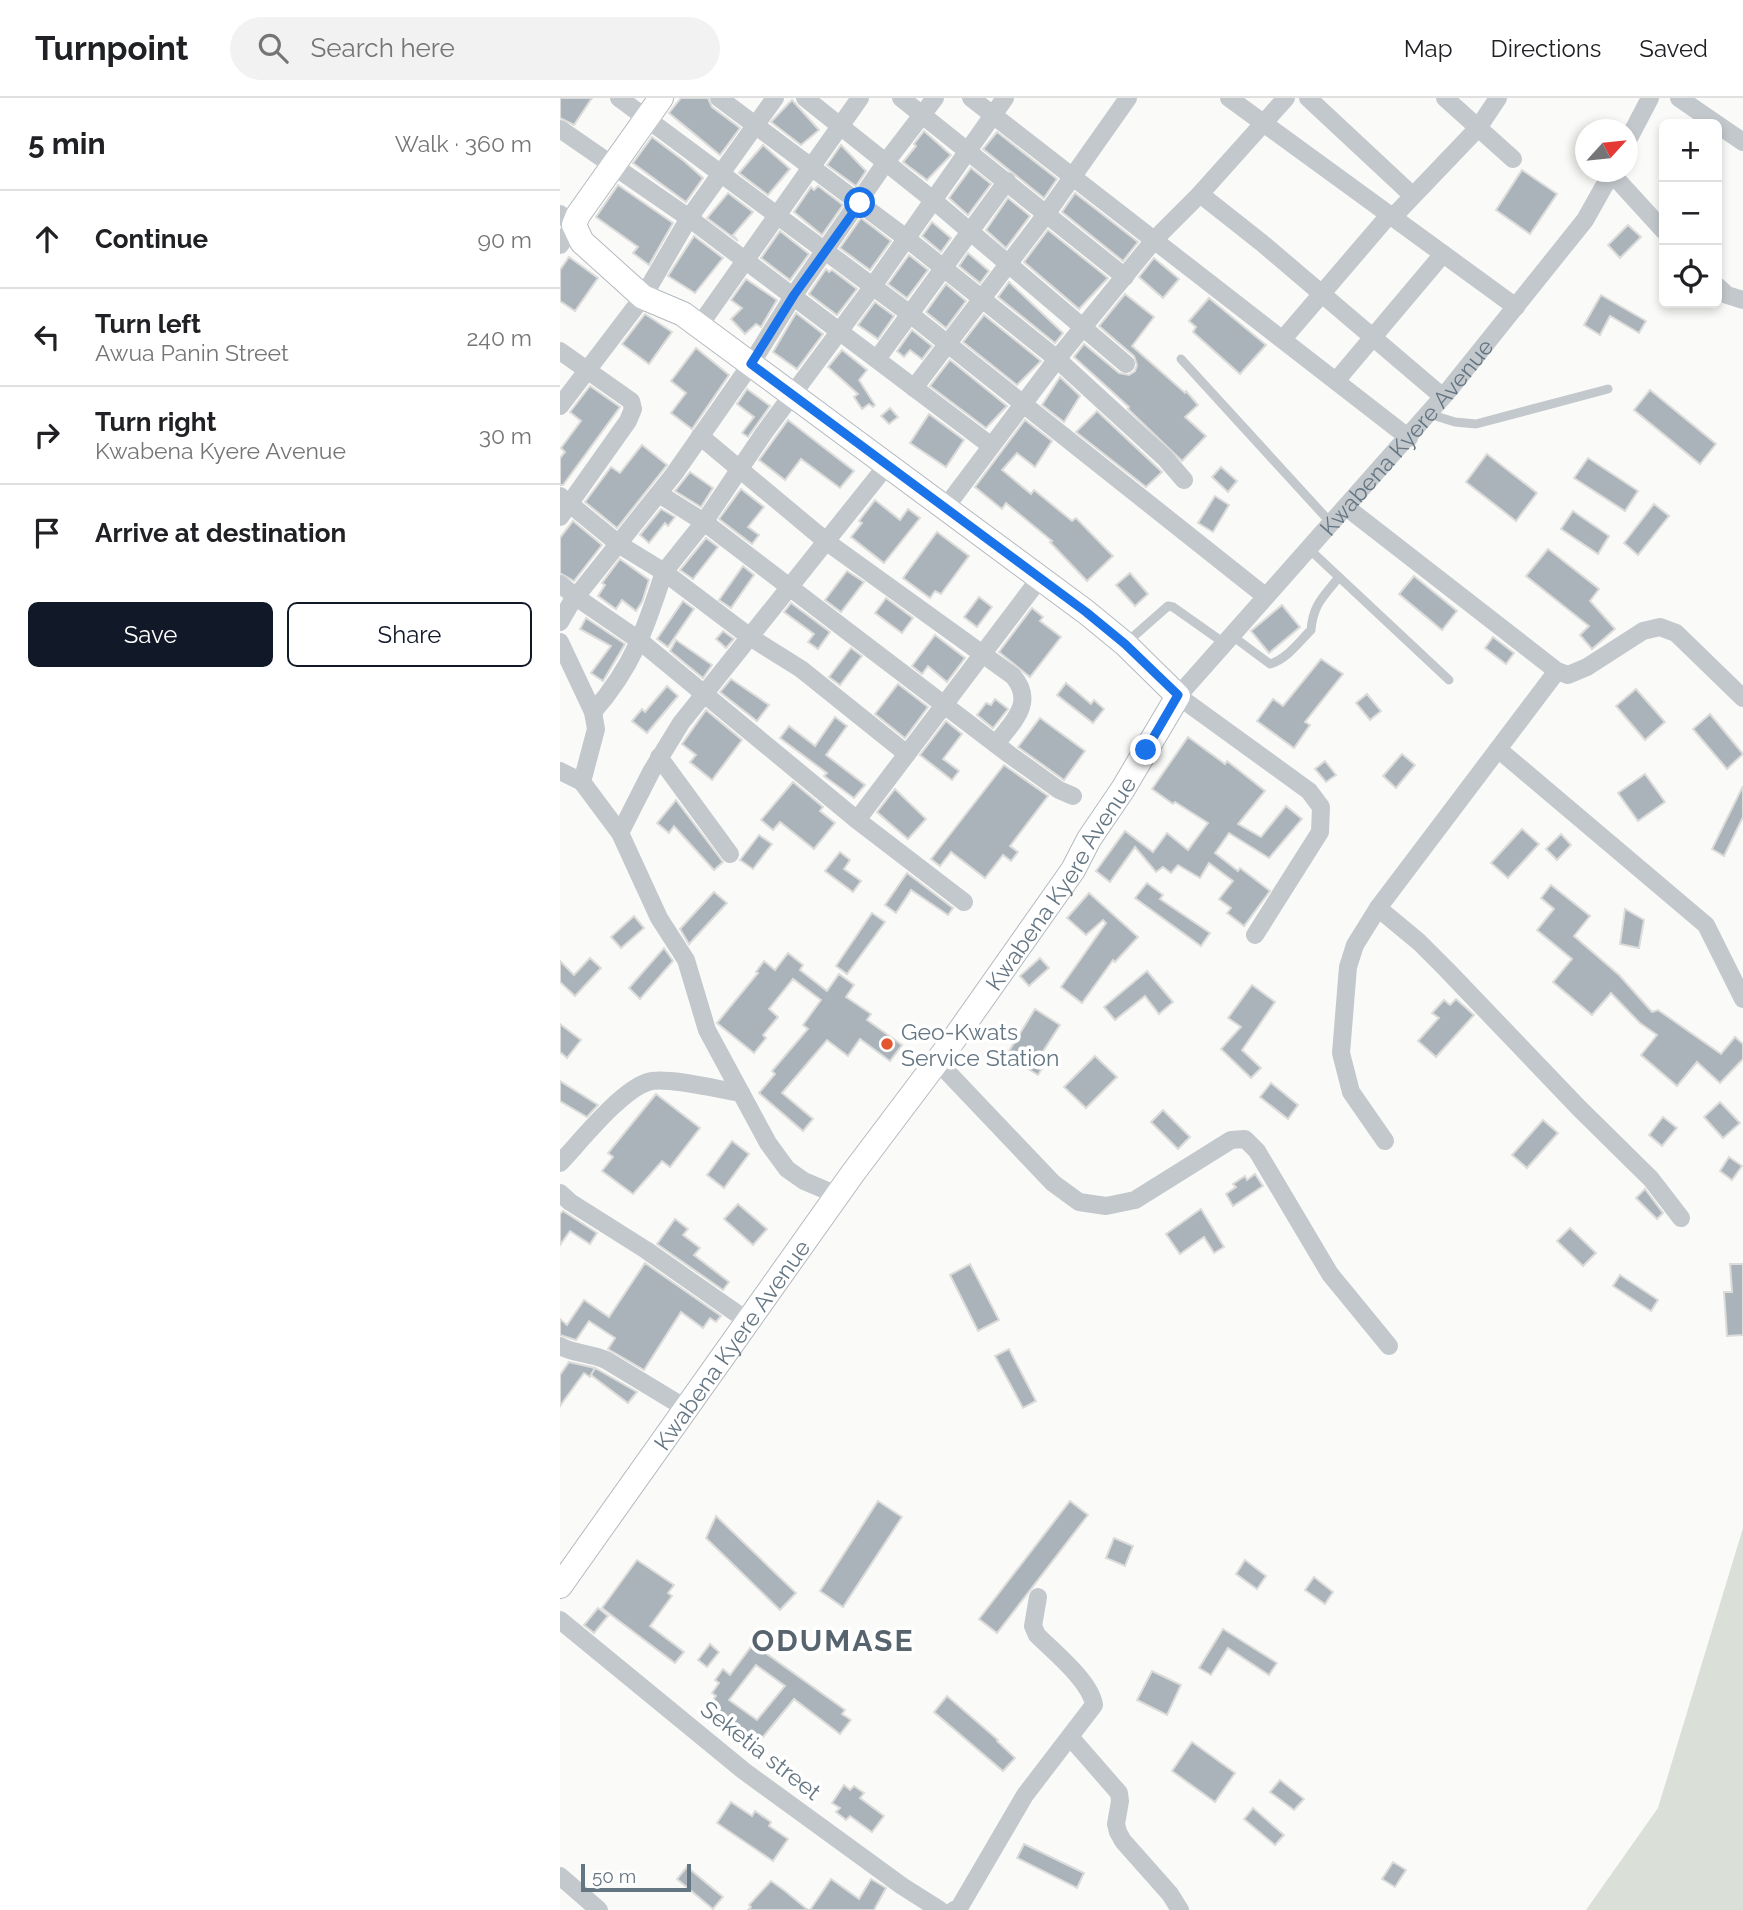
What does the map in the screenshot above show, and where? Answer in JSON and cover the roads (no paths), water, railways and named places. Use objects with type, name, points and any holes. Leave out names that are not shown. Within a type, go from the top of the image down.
[{"type":"main road","points":[[661,98],[578,215],[565,228],[643,297],[683,314],[1040,578],[1125,644],[1178,695]]},
{"type":"main road","name":"Kwabena Kyere Avenue","points":[[560,1586],[837,1195],[937,1061],[1073,870],[1089,839],[1123,789],[1178,695]]},
{"type":"street","points":[[619,98],[910,314],[1265,596]]},
{"type":"street","points":[[719,98],[906,238],[1057,359],[1165,458],[1184,481]]},
{"type":"street","points":[[560,406],[643,297],[689,218],[775,98]]},
{"type":"street","points":[[805,98],[933,200],[1126,364]]},
{"type":"street","points":[[699,326],[860,98]]},
{"type":"street","points":[[901,98],[1125,276]]},
{"type":"street","points":[[561,616],[659,494],[751,364],[824,251],[934,98]]},
{"type":"street","points":[[971,98],[1409,438]]},
{"type":"street","points":[[593,712],[613,689],[640,641],[664,572],[704,522],[764,433],[840,332],[1005,98]]},
{"type":"street","points":[[914,388],[1047,213],[1128,98]]},
{"type":"street","points":[[1229,98],[1516,307]]},
{"type":"street","points":[[945,508],[1057,359],[1155,239],[1200,194],[1286,98]]},
{"type":"street","points":[[1308,98],[1412,195]]},
{"type":"street","points":[[1445,98],[1514,159]]},
{"type":"street","points":[[1283,339],[1392,216],[1478,128],[1498,98]]},
{"type":"street","points":[[1638,121],[1650,98]]},
{"type":"street","points":[[1679,98],[1743,142]]},
{"type":"street","points":[[560,129],[794,295],[990,445]]},
{"type":"street","points":[[877,359],[1007,181]]},
{"type":"street","name":"Kwabena Kyere Avenue","points":[[1178,695],[1409,438],[1586,220],[1606,182]]},
{"type":"street","points":[[1620,182],[1659,225]]},
{"type":"street","points":[[1200,194],[1443,397]]},
{"type":"street","points":[[1336,381],[1443,254]]},
{"type":"street","points":[[1722,290],[1727,295],[1743,300]]},
{"type":"street","points":[[560,351],[631,401],[633,409],[628,421],[563,506],[664,572],[750,637],[801,669],[907,754]]},
{"type":"street","points":[[700,436],[827,542],[1013,676],[1020,684],[1023,706],[996,744]]},
{"type":"street","points":[[620,833],[659,757],[681,723],[887,465]]},
{"type":"street","points":[[659,494],[704,522],[996,744],[1059,790],[1073,796]]},
{"type":"street","points":[[1346,507],[1557,671],[1568,675],[1587,667],[1643,631],[1660,626],[1676,633],[1743,698]]},
{"type":"street","points":[[857,820],[1040,578]]},
{"type":"street","points":[[560,583],[640,641],[857,820],[964,902]]},
{"type":"street","points":[[560,642],[593,712],[596,729],[582,782]]},
{"type":"street","points":[[1385,1141],[1351,1092],[1341,1053],[1348,967],[1355,945],[1377,908],[1557,671]]},
{"type":"street","points":[[1178,695],[1309,791],[1321,807],[1320,832],[1255,935]]},
{"type":"street","points":[[1498,749],[1706,925],[1743,999]]},
{"type":"street","points":[[659,757],[730,854]]},
{"type":"street","points":[[560,771],[582,782],[620,833],[659,918],[686,960],[707,1030],[768,1143],[787,1168],[804,1181],[837,1195]]},
{"type":"street","points":[[1377,908],[1419,942],[1447,970],[1651,1179],[1681,1218]]},
{"type":"street","points":[[937,1061],[1053,1182],[1079,1202],[1106,1206],[1135,1200],[1231,1140],[1245,1139],[1257,1151],[1330,1273],[1389,1346]]},
{"type":"street","points":[[560,1163],[617,1103],[649,1081],[667,1081],[741,1093]]},
{"type":"street","points":[[560,1193],[749,1322]]},
{"type":"street","points":[[560,1346],[606,1360],[687,1409]]},
{"type":"street","points":[[954,1910],[972,1887],[1026,1795],[1094,1705],[1093,1697],[1086,1686],[1037,1635],[1033,1626],[1038,1597]]},
{"type":"street","name":"Seketia street","points":[[560,1620],[744,1771],[902,1886],[940,1910]]},
{"type":"street","points":[[1071,1738],[1119,1793],[1116,1824],[1123,1841],[1170,1894],[1180,1910]]},
{"type":"street","points":[[560,1876],[599,1910]]},
{"type":"lane","points":[[1181,359],[1331,523]]},
{"type":"lane","points":[[1429,414],[1455,422],[1476,424],[1608,389]]},
{"type":"lane","points":[[1308,548],[1449,680]]},
{"type":"lane","points":[[1125,644],[1168,606],[1270,664],[1286,656],[1311,630],[1312,613],[1316,605],[1339,576]]},
{"type":"place","name":"Geo-Kwats Service Station","points":[[887,1044]]},
{"type":"district","name":"ODUMASE","points":[[833,1640]]}]
